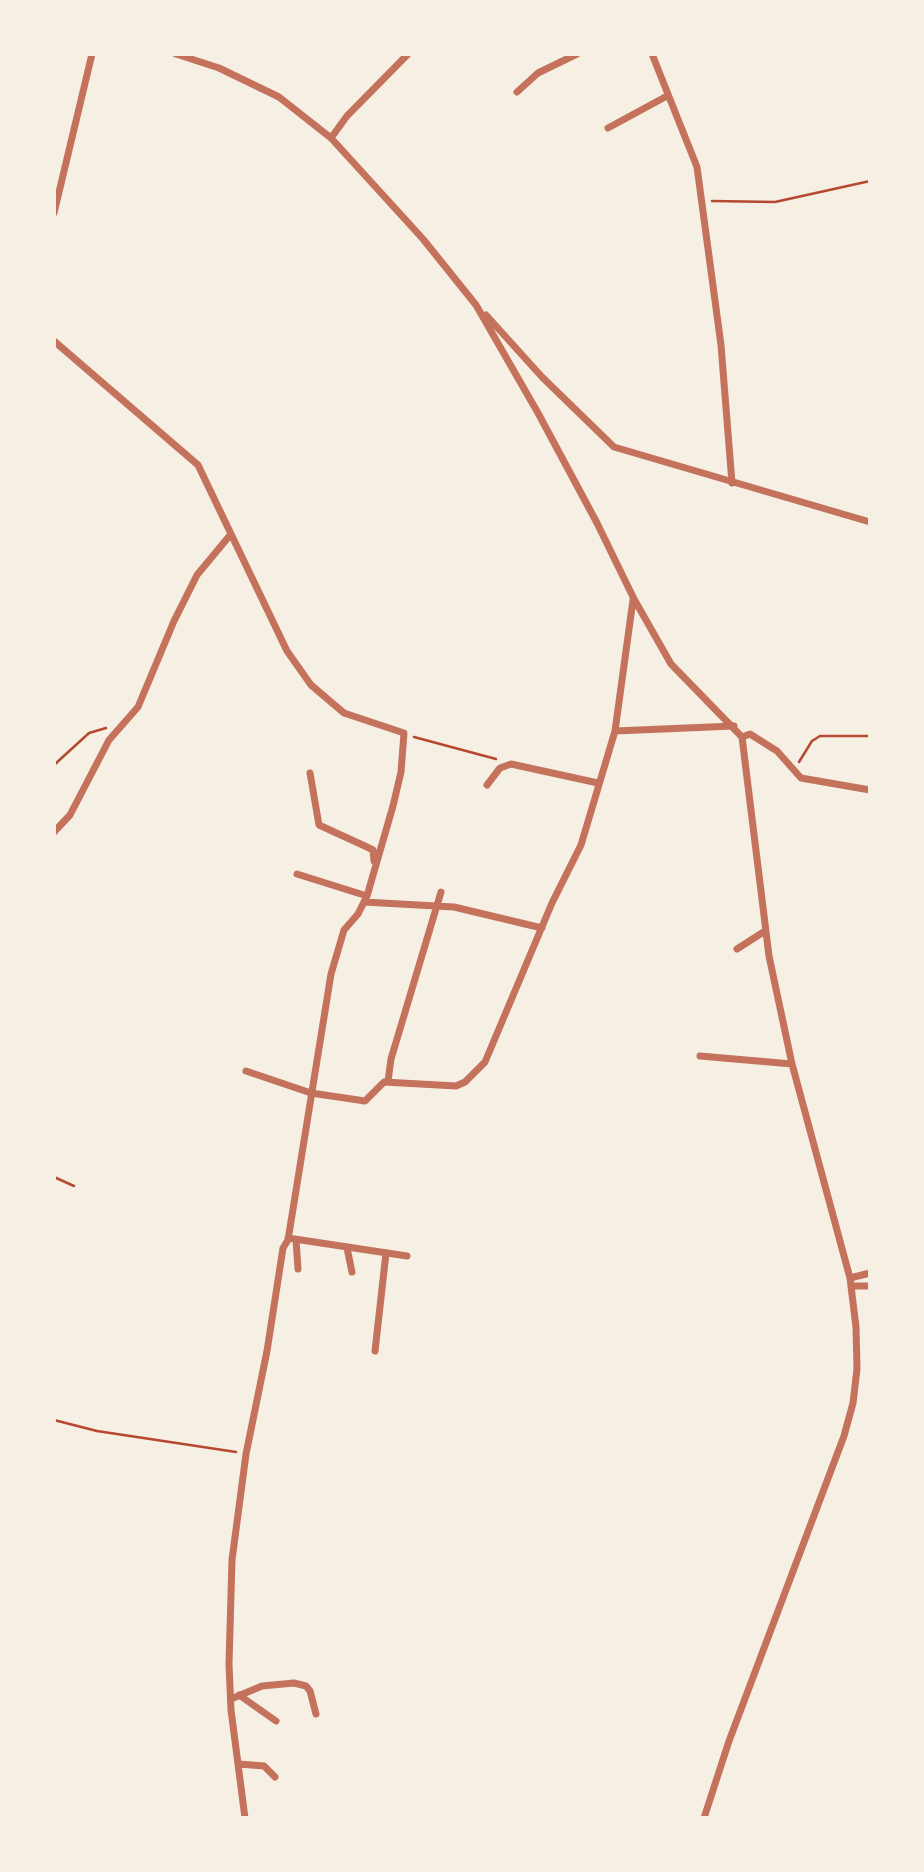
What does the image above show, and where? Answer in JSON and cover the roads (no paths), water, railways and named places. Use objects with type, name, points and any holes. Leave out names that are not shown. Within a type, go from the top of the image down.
[{"type":"street","points":[[54,214],[92,54]]},
{"type":"street","points":[[176,54],[219,68],[279,97],[331,138],[423,239],[476,304],[542,377],[614,447],[732,484],[870,522]]},
{"type":"street","points":[[331,138],[347,116],[408,54]]},
{"type":"street","points":[[517,92],[538,73],[577,54]]},
{"type":"street","points":[[653,54],[667,96],[697,167],[721,345],[732,484]]},
{"type":"street","points":[[608,128],[667,96]]},
{"type":"street","points":[[476,304],[584,498],[634,599],[671,664],[742,737],[765,931],[792,1064],[851,1282],[857,1369],[853,1403],[844,1436],[724,1753],[704,1818]]},
{"type":"street","points":[[54,341],[198,465],[286,651],[311,685],[344,713],[404,734],[396,795],[365,899],[344,930],[331,974],[311,1093],[292,1239],[298,1269]]},
{"type":"street","points":[[54,832],[70,815],[109,740],[138,708],[174,621],[197,575],[231,534]]},
{"type":"street","points":[[246,1071],[311,1093],[365,1101],[378,1087],[388,1082],[439,1087],[466,1083],[485,1062],[542,928],[582,845],[615,731],[634,599]]},
{"type":"street","points":[[615,731],[734,726]]},
{"type":"street","points":[[742,737],[750,734],[777,751],[801,778],[870,790]]},
{"type":"street","points":[[487,785],[504,765],[521,765],[598,783]]},
{"type":"street","points":[[310,773],[319,825],[373,850],[374,865]]},
{"type":"street","points":[[297,874],[365,899],[437,905],[542,928]]},
{"type":"street","points":[[388,1082],[391,1059],[442,892]]},
{"type":"street","points":[[737,949],[765,931]]},
{"type":"street","points":[[699,1056],[792,1064]]},
{"type":"street","points":[[292,1239],[407,1256]]},
{"type":"street","points":[[245,1818],[229,1664],[232,1560],[246,1454],[267,1351],[283,1248],[292,1239]]},
{"type":"street","points":[[347,1248],[352,1272]]},
{"type":"street","points":[[375,1351],[386,1253]]},
{"type":"street","points":[[851,1282],[870,1273]]},
{"type":"street","points":[[851,1282],[870,1286]]},
{"type":"street","points":[[231,1699],[262,1686],[293,1682],[306,1686],[310,1691],[316,1714]]},
{"type":"street","points":[[239,1695],[276,1721]]},
{"type":"street","points":[[239,1764],[264,1766],[275,1777]]}]
